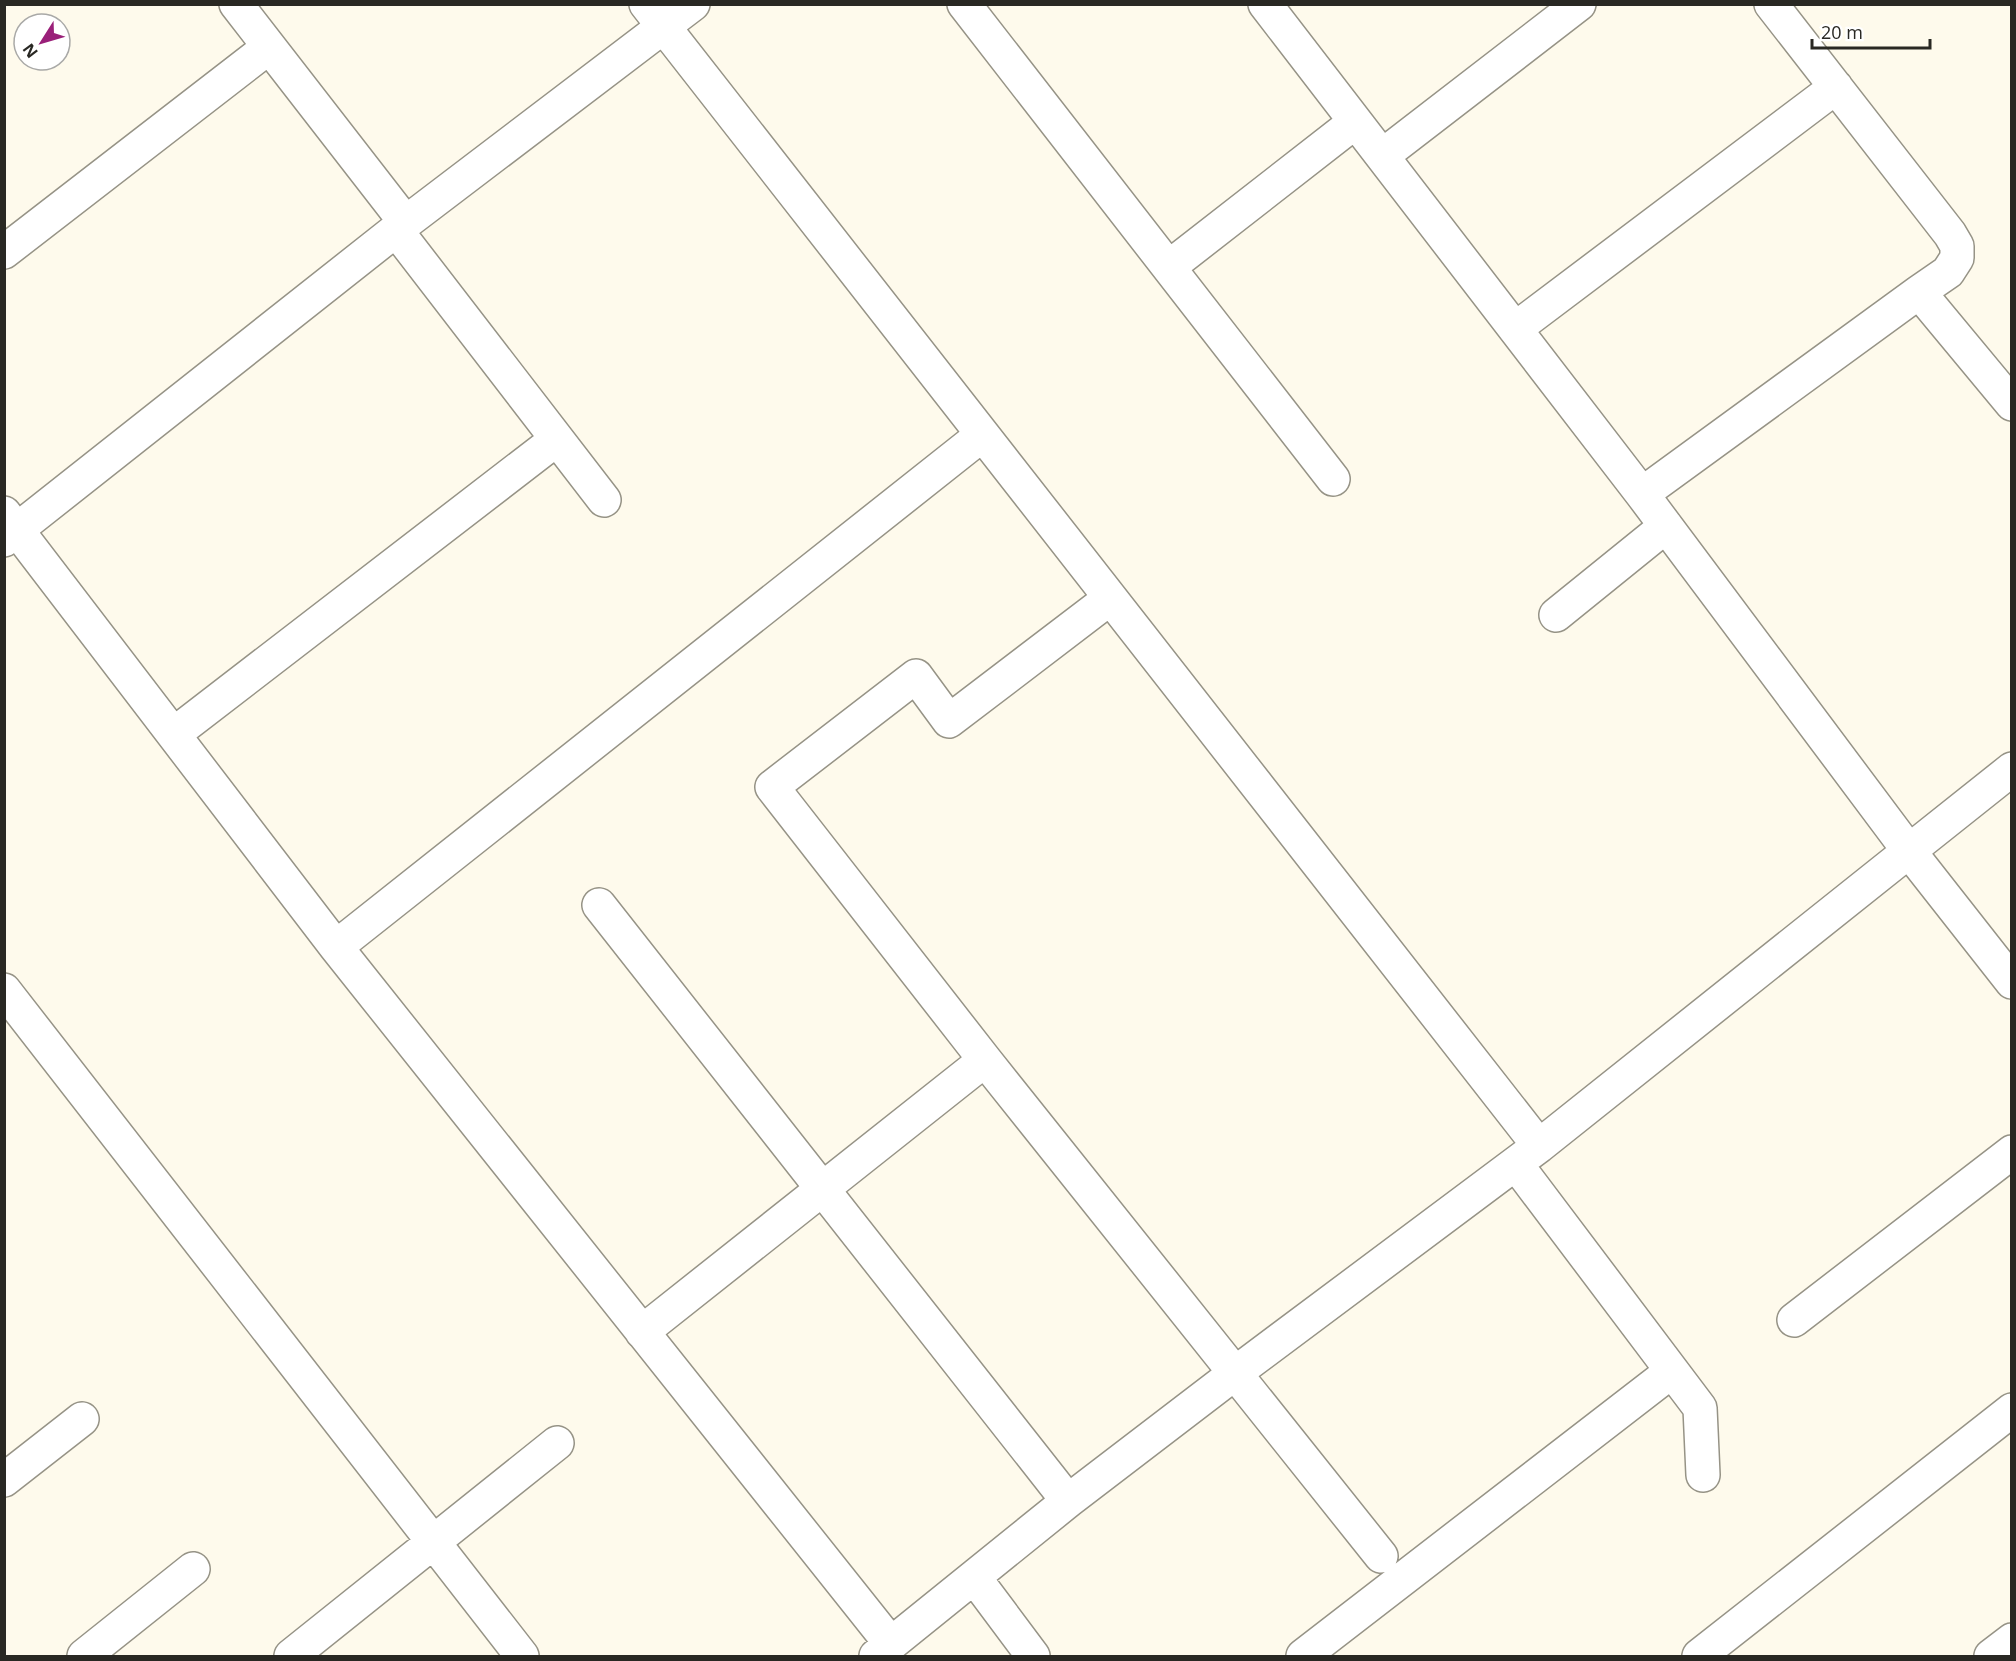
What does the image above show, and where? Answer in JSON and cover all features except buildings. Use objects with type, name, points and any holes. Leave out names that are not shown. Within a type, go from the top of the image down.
[{"type":"street","points":[[236,4],[557,440],[604,500]]},
{"type":"street","points":[[693,4],[655,15],[400,227],[9,528],[174,734],[336,946],[642,1332],[884,1650],[1068,1501],[1528,1155],[2012,769]]},
{"type":"street","points":[[964,4],[1333,478]]},
{"type":"street","points":[[1264,4],[1642,494],[1909,851],[2012,982]]},
{"type":"street","points":[[1382,156],[1544,15],[1579,4]]},
{"type":"street","points":[[1642,494],[1948,272],[1958,258],[1957,246],[1921,196],[1771,4]]},
{"type":"street","points":[[655,15],[1109,599],[1528,1155],[1672,1371],[1700,1408],[1703,1475]]},
{"type":"street","points":[[4,252],[269,47]]},
{"type":"street","points":[[1515,329],[1836,87]]},
{"type":"street","points":[[1169,267],[1355,122]]},
{"type":"street","points":[[1919,292],[2012,405]]},
{"type":"street","points":[[336,946],[982,435]]},
{"type":"street","points":[[174,734],[557,440]]},
{"type":"street","points":[[1556,615],[1666,526]]},
{"type":"street","points":[[1109,599],[950,720],[916,676],[772,787],[1380,1556]]},
{"type":"street","points":[[599,904],[1068,1501]]},
{"type":"street","points":[[4,990],[522,1656]]},
{"type":"street","points":[[642,1332],[986,1060]]},
{"type":"street","points":[[1794,1320],[2012,1152]]},
{"type":"street","points":[[1303,1656],[1672,1371]]},
{"type":"street","points":[[1699,1656],[2012,1410]]},
{"type":"street","points":[[4,1480],[82,1419]]},
{"type":"street","points":[[291,1656],[557,1443]]},
{"type":"street","points":[[84,1656],[193,1569]]},
{"type":"street","points":[[974,1577],[1034,1656]]},
{"type":"street","points":[[1991,1656],[2012,1640]]}]
